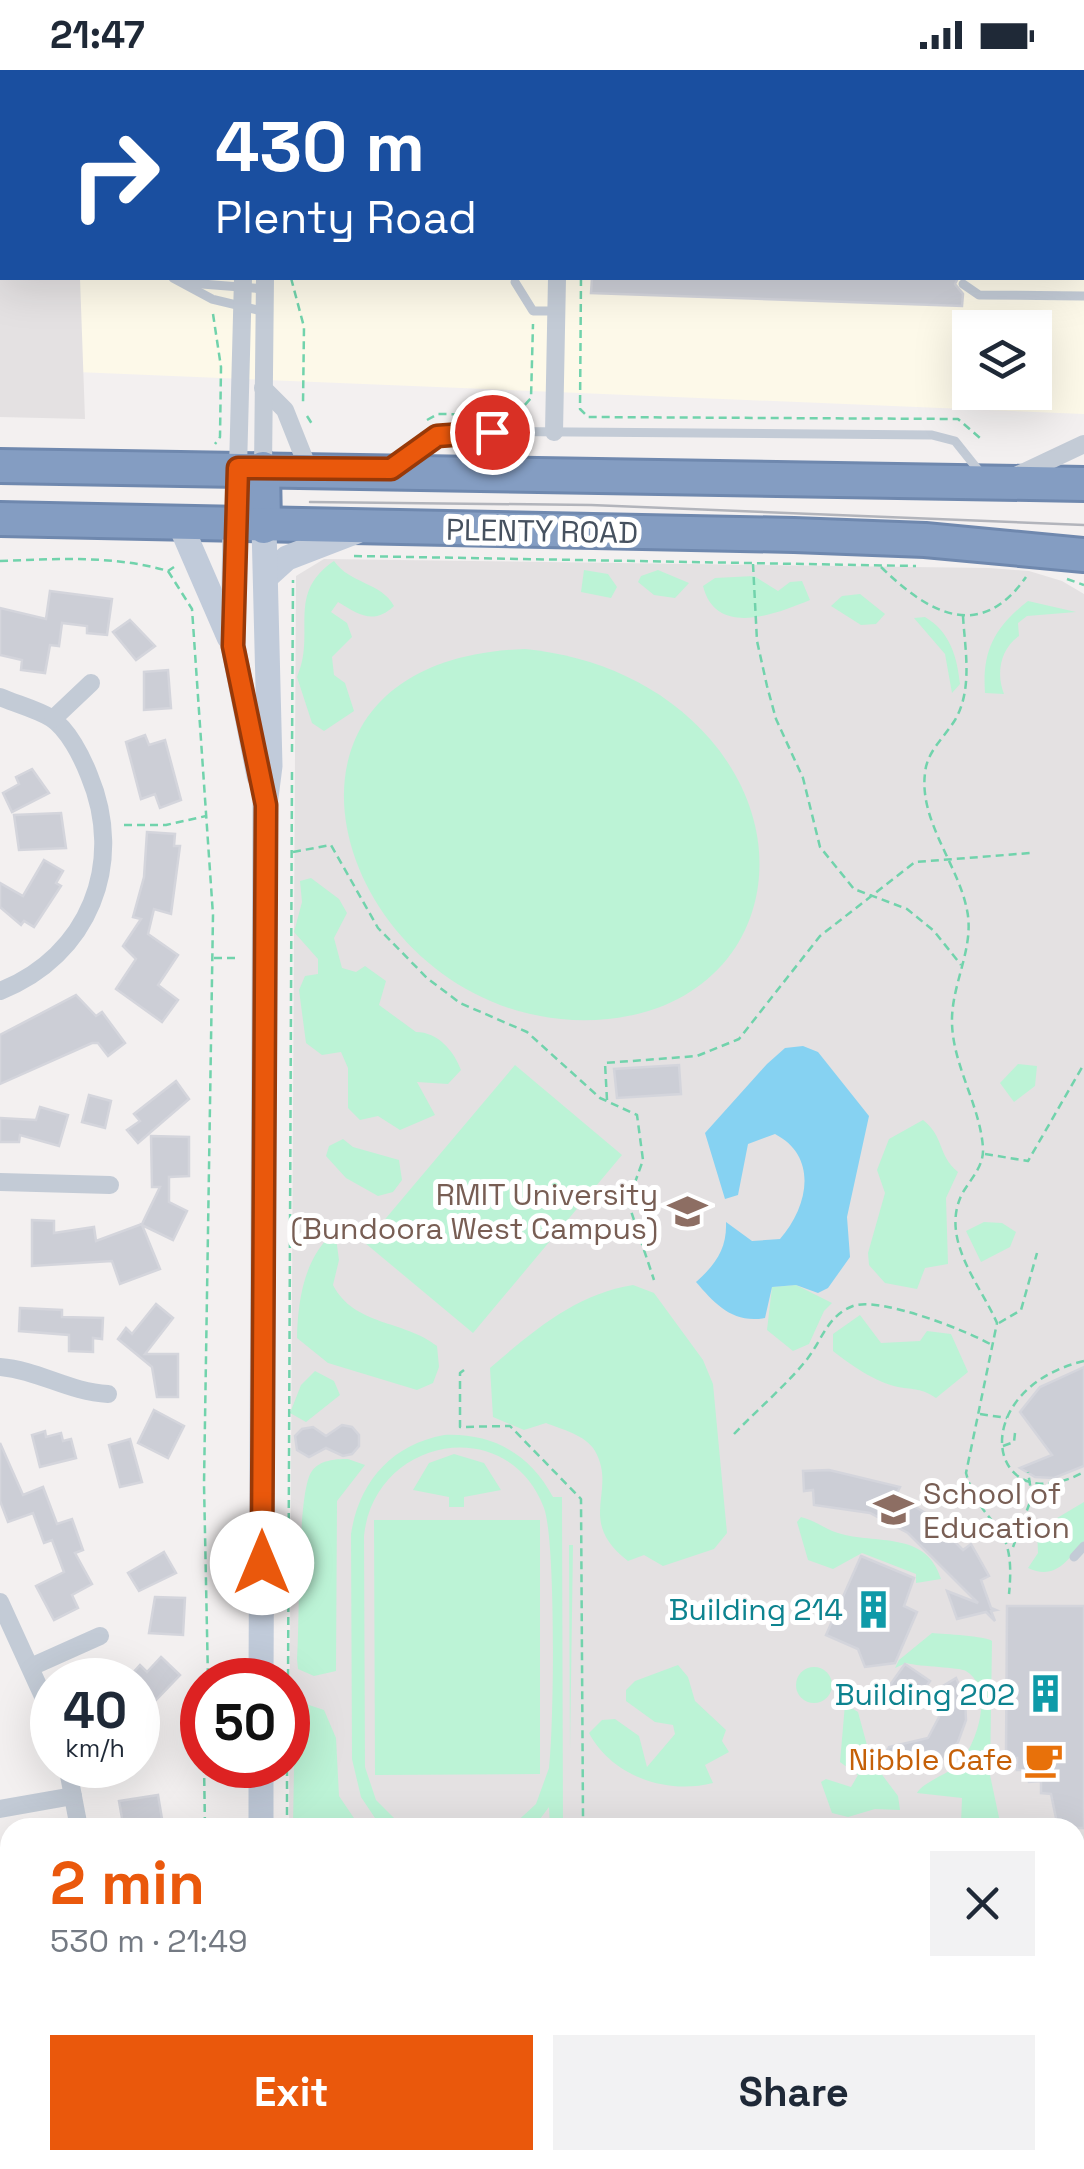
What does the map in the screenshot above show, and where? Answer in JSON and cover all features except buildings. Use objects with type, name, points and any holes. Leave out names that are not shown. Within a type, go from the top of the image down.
[{"type":"highway","name":"PLENTY ROAD","points":[[0,466],[391,469],[1084,484]]},
{"type":"highway","points":[[238,468],[249,526]]},
{"type":"highway","name":"PLENTY ROAD","points":[[0,519],[794,534],[925,540],[1071,564]]},
{"type":"main road","points":[[180,524],[233,646],[266,805]]},
{"type":"main road","points":[[249,526],[266,577],[270,766],[266,805],[261,1658]]},
{"type":"main road","points":[[233,646],[249,526]]},
{"type":"main road","points":[[266,577],[366,528]]},
{"type":"main road","points":[[260,1818],[261,1788]]},
{"type":"street","points":[[554,432],[557,280]]},
{"type":"street","points":[[238,468],[243,282]]},
{"type":"street","points":[[238,468],[264,388],[265,283]]},
{"type":"street","points":[[264,388],[285,410],[308,468]]},
{"type":"street","points":[[994,483],[1084,444]]},
{"type":"street","points":[[53,719],[91,683]]},
{"type":"street","points":[[0,697],[53,719],[81,755],[99,798],[106,832],[98,890],[74,938],[57,959],[0,992]]},
{"type":"street","points":[[0,1182],[110,1184]]},
{"type":"street","points":[[0,1367],[29,1372],[82,1393],[108,1394]]},
{"type":"street","points":[[0,1602],[30,1660]]},
{"type":"street","points":[[51,1658],[100,1636]]},
{"type":"street","points":[[72,1788],[77,1818]]},
{"type":"street","points":[[0,1809],[74,1796]]},
{"type":"lane","points":[[178,280],[212,299],[266,312]]},
{"type":"lane","points":[[515,282],[533,311],[556,311]]},
{"type":"lane","points":[[186,283],[265,283]]},
{"type":"lane","points":[[964,284],[979,295],[1084,296]]},
{"type":"lane","points":[[391,469],[437,436],[461,431],[932,435],[955,441],[994,483]]},
{"type":"lane","points":[[1074,1556],[1084,1546]]},
{"type":"path","points":[[292,280],[304,328],[302,408],[312,424]]},
{"type":"path","points":[[581,280],[580,408],[588,417],[958,419],[980,438]]},
{"type":"path","points":[[212,299],[221,367],[220,437],[238,468]]},
{"type":"path","points":[[426,420],[438,414],[516,415],[531,398],[533,311]]},
{"type":"path","points":[[168,571],[195,554]]},
{"type":"path","points":[[342,555],[916,566]]},
{"type":"path","points":[[0,561],[136,562],[168,571],[192,609],[212,958],[204,1484],[208,1658]]},
{"type":"path","points":[[288,1658],[292,563]]},
{"type":"path","points":[[753,564],[757,641],[767,686],[776,720],[804,778],[820,847],[854,889],[907,909],[934,931],[962,966]]},
{"type":"path","points":[[1071,564],[1084,585]]},
{"type":"path","points":[[881,567],[932,609],[963,616],[990,612],[1000,605],[1030,572],[1015,569]]},
{"type":"path","points":[[963,616],[967,684],[956,718],[932,750],[924,772],[927,808],[968,912],[962,966],[953,993],[952,1027],[984,1154],[960,1197],[954,1230],[964,1261],[997,1323],[966,1473],[972,1493],[1006,1534],[1012,1550]]},
{"type":"path","points":[[124,825],[166,825],[206,816]]},
{"type":"path","points":[[292,852],[331,845],[378,928],[427,978],[470,1008],[538,1039],[607,1102],[637,1115],[643,1136],[643,1160],[628,1202],[654,1280]]},
{"type":"path","points":[[607,1102],[605,1063],[697,1056],[739,1039],[820,936],[868,894],[915,862],[1031,853]]},
{"type":"path","points":[[212,958],[239,958]]},
{"type":"path","points":[[984,1154],[1028,1161],[1084,1064]]},
{"type":"path","points":[[997,1323],[1009,1321],[1022,1310],[1036,1253]]},
{"type":"path","points":[[734,1434],[802,1365],[828,1323],[854,1306],[872,1305],[956,1325],[993,1346]]},
{"type":"path","points":[[1084,1361],[1034,1380],[1006,1418],[1002,1447],[1011,1472],[1032,1484],[1054,1483],[1084,1472]]},
{"type":"path","points":[[464,1370],[460,1373],[460,1426],[510,1426],[582,1498],[582,1818]]},
{"type":"path","points":[[978,1414],[1006,1418]]},
{"type":"path","points":[[1002,1447],[1014,1442],[1015,1433]]},
{"type":"path","points":[[1009,1594],[1012,1550],[1032,1484],[1028,1472]]},
{"type":"path","points":[[204,1788],[205,1818]]},
{"type":"path","points":[[287,1788],[287,1818]]},
{"type":"shaded area","points":[[0,280],[80,280],[85,419],[0,417]]},
{"type":"shaded area","points":[[56,280],[1084,280],[1084,414],[988,410],[1052,410],[1052,310],[952,310],[952,408],[53,371]]},
{"type":"shaded area","name":"RMIT University (Bundoora West Campus)","points":[[324,559],[989,568],[1029,571],[1062,581],[1084,594],[1084,1818],[289,1818],[289,1788],[310,1788],[310,1658],[290,1658],[296,576]]},
{"type":"green space","points":[[334,561],[348,574],[381,592],[394,606],[373,617],[338,602],[331,612],[347,623],[352,637],[332,657],[334,675],[345,683],[354,711],[324,731],[312,723],[297,677],[310,587]]},
{"type":"green space","points":[[584,570],[608,574],[617,587],[611,598],[581,592]]},
{"type":"green space","points":[[658,570],[689,583],[675,598],[654,595],[638,582],[641,576]]},
{"type":"green space","points":[[754,576],[778,591],[790,582],[802,581],[810,600],[765,615],[734,617],[720,612],[710,602],[703,586],[715,578]]},
{"type":"green space","points":[[860,594],[885,614],[876,624],[861,625],[831,606],[842,596]]},
{"type":"green space","points":[[1028,601],[1076,612],[1027,616],[1018,623],[1019,636],[1001,662],[1004,694],[985,693],[986,664],[993,641],[1007,620]]},
{"type":"green space","points":[[925,617],[941,630],[954,654],[960,684],[952,693],[945,654],[914,618]]},
{"type":"green space","points":[[525,649],[602,666],[650,689],[710,739],[739,782],[755,827],[759,872],[751,915],[732,953],[701,984],[660,1007],[608,1019],[517,1011],[442,973],[385,916],[352,848],[345,777],[369,715],[428,669]]},
{"type":"green space","points":[[311,878],[339,899],[347,913],[334,938],[342,968],[356,972],[365,966],[386,981],[379,1005],[416,1032],[438,1039],[458,1063],[461,1070],[448,1084],[417,1082],[435,1115],[400,1130],[378,1116],[360,1120],[348,1108],[348,1068],[341,1052],[322,1055],[306,1043],[299,990],[305,976],[318,974],[318,959],[294,932],[302,902],[300,881]]},
{"type":"green space","points":[[1018,1064],[1037,1066],[1035,1086],[1014,1102],[1000,1083]]},
{"type":"green space","points":[[515,1065],[622,1155],[473,1333],[365,1243]]},
{"type":"green space","points":[[923,1120],[958,1172],[946,1198],[948,1264],[925,1268],[917,1289],[885,1283],[869,1265],[868,1253],[885,1193],[877,1170],[889,1139]]},
{"type":"green space","points":[[343,1139],[353,1147],[399,1160],[402,1180],[393,1192],[378,1196],[346,1178],[326,1156],[329,1146]]},
{"type":"green space","points":[[984,1222],[1002,1223],[1016,1232],[1010,1247],[981,1262],[966,1231]]},
{"type":"green space","points":[[335,1231],[339,1260],[333,1285],[353,1308],[437,1346],[439,1367],[433,1383],[417,1390],[328,1363],[297,1338],[305,1280],[316,1254]]},
{"type":"green space","points":[[633,1285],[654,1293],[703,1360],[713,1384],[727,1533],[714,1549],[663,1566],[644,1555],[628,1561],[612,1546],[600,1519],[601,1466],[586,1441],[546,1423],[524,1430],[493,1417],[490,1368],[574,1305]]},
{"type":"green space","points":[[796,1285],[832,1303],[824,1311],[809,1344],[793,1351],[767,1330],[772,1287]]},
{"type":"green space","points":[[860,1315],[881,1343],[920,1341],[927,1331],[951,1334],[968,1372],[936,1398],[872,1377],[833,1351],[833,1334]]},
{"type":"green space","points":[[315,1371],[334,1381],[340,1395],[306,1422],[290,1413],[301,1385]]},
{"type":"green space","points":[[462,1435],[494,1442],[533,1469],[553,1497],[562,1497],[563,1818],[550,1818],[549,1807],[541,1818],[521,1818],[536,1804],[549,1768],[551,1747],[551,1556],[544,1508],[526,1478],[502,1458],[474,1449],[444,1449],[416,1458],[391,1476],[373,1502],[364,1536],[365,1767],[376,1800],[394,1818],[375,1818],[361,1797],[352,1759],[351,1534],[370,1482],[393,1457],[425,1440]]},
{"type":"green space","points":[[454,1454],[484,1463],[501,1490],[464,1497],[464,1507],[449,1507],[449,1497],[413,1490],[429,1463]]},
{"type":"green space","points":[[348,1459],[365,1465],[337,1501],[336,1671],[314,1676],[310,1674],[310,1658],[297,1658],[300,1559],[307,1483],[315,1467]]},
{"type":"green space","points":[[1084,1502],[1084,1541],[1053,1570],[1028,1568],[1038,1553],[1037,1530]]},
{"type":"green space","points":[[801,1517],[838,1533],[912,1546],[934,1563],[941,1579],[916,1583],[916,1574],[862,1553],[833,1569],[808,1560],[797,1522]]},
{"type":"green space","points":[[374,1520],[540,1520],[540,1774],[375,1775]]},
{"type":"green space","points":[[569,1545],[573,1545],[570,1750]]},
{"type":"green space","points":[[932,1633],[992,1641],[990,1775],[999,1818],[961,1818],[962,1798],[917,1793],[966,1755],[980,1717],[980,1690],[966,1671],[906,1663],[895,1668],[899,1660]]},
{"type":"green space","points":[[678,1665],[688,1677],[695,1701],[726,1730],[722,1741],[729,1752],[705,1765],[713,1783],[677,1786],[642,1779],[611,1761],[589,1733],[602,1720],[615,1719],[639,1736],[647,1767],[675,1734],[673,1725],[655,1722],[626,1701],[626,1690],[635,1681]]},
{"type":"green space","points":[[814,1667],[826,1673],[832,1685],[826,1697],[814,1703],[802,1697],[796,1685],[802,1673]]},
{"type":"green space","points":[[845,1704],[858,1712],[871,1760],[898,1796],[900,1810],[875,1809],[848,1817],[832,1813],[821,1782],[826,1779],[851,1787],[858,1775],[840,1762]]},
{"type":"green space","points":[[310,1705],[324,1710],[336,1738],[339,1796],[354,1818],[293,1818],[294,1788],[310,1788]]},
{"type":"water","points":[[803,1046],[818,1052],[869,1116],[847,1217],[850,1257],[828,1288],[818,1293],[796,1285],[772,1287],[765,1318],[743,1318],[718,1305],[696,1282],[719,1255],[726,1222],[752,1241],[780,1239],[802,1198],[803,1169],[789,1144],[775,1134],[748,1144],[738,1195],[725,1199],[705,1133],[785,1048]]},
{"type":"tram line","points":[[310,502],[591,505],[1084,525]]},
{"type":"place","name":"RMIT University (Bundoora West Campus)","points":[[688,1211]]},
{"type":"place","name":"School of Education","points":[[893,1510]]},
{"type":"place","name":"Building 214","points":[[873,1609]]},
{"type":"place","name":"Building 202","points":[[1045,1694]]},
{"type":"place","name":"Nibble Cafe","points":[[1043,1759]]},
{"type":"route","points":[[262,1563],[266,805],[233,646],[238,468],[391,469],[406,454],[437,436],[461,431],[492,432]]}]
